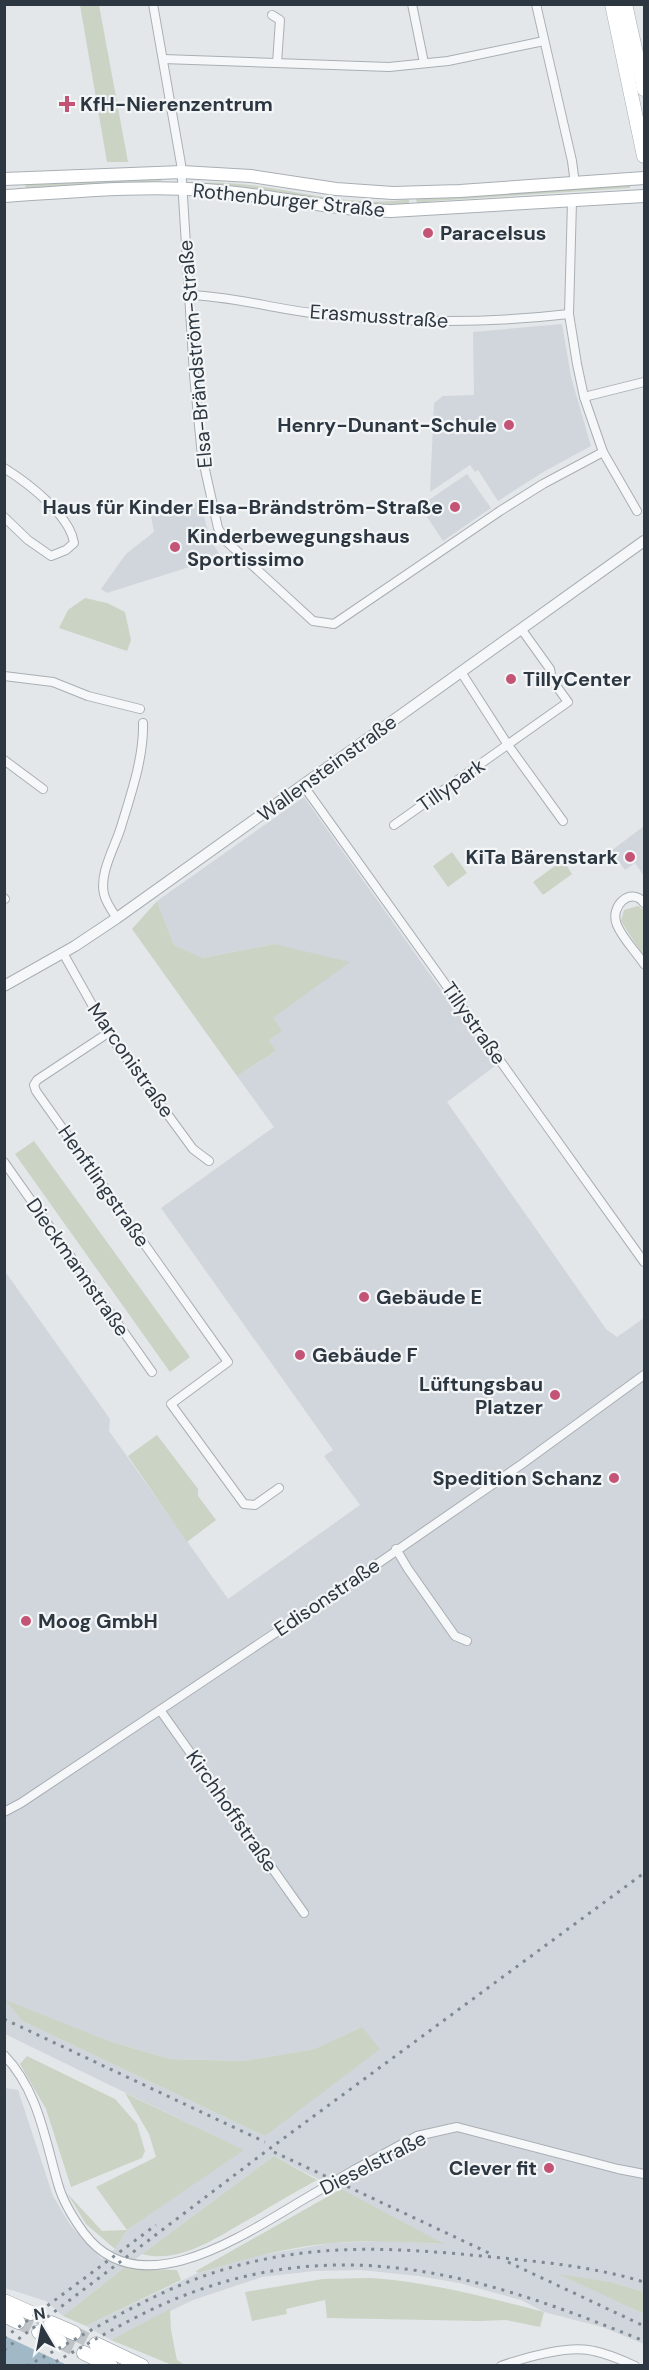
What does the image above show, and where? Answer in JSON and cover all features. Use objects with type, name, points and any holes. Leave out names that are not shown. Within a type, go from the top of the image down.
[{"type":"main road","points":[[612,4],[645,156]]},
{"type":"main road","points":[[625,4],[645,89]]},
{"type":"main road","name":"Rothenburger Straße","points":[[4,179],[182,172],[250,176],[336,189],[420,193],[645,178]]},
{"type":"main road","name":"Rothenburger Straße","points":[[4,196],[138,188],[182,188],[256,194],[342,208],[377,210],[413,210],[645,196]]},
{"type":"main road","points":[[4,2301],[31,2313]]},
{"type":"main road","points":[[4,2315],[18,2322]]},
{"type":"main road","points":[[51,2323],[74,2333]]},
{"type":"main road","points":[[39,2332],[60,2342]]},
{"type":"main road","points":[[96,2344],[142,2366]]},
{"type":"main road","points":[[84,2353],[111,2366]]},
{"type":"street","name":"Elsa-Brändström-Straße","points":[[153,4],[182,172],[202,456],[218,528],[226,541],[313,621],[334,624],[508,505],[543,483],[603,452]]},
{"type":"street","points":[[412,4],[424,63]]},
{"type":"street","points":[[536,4],[572,161],[574,184]]},
{"type":"street","points":[[272,15],[280,20],[277,63]]},
{"type":"street","points":[[163,59],[389,67],[448,61],[544,41]]},
{"type":"street","points":[[572,201],[569,314],[584,397],[603,452],[637,511]]},
{"type":"street","name":"Erasmusstraße","points":[[189,295],[288,310],[398,320],[499,321],[569,314]]},
{"type":"street","points":[[584,397],[645,382]]},
{"type":"street","points":[[4,468],[24,482],[59,515],[72,532],[74,543],[66,550],[51,556],[28,540],[4,517]]},
{"type":"street","name":"Wallensteinstraße","points":[[4,986],[63,953],[117,918],[645,541]]},
{"type":"street","name":"Tillypark","points":[[394,825],[568,702],[552,680],[550,669],[522,630]]},
{"type":"street","points":[[461,672],[508,745],[563,820]]},
{"type":"street","points":[[4,676],[53,682],[88,696],[140,709]]},
{"type":"street","points":[[117,918],[104,893],[104,876],[121,826],[141,751],[143,723]]},
{"type":"street","points":[[4,760],[43,789]]},
{"type":"street","name":"Tillystraße","points":[[303,785],[645,1262]]},
{"type":"street","points":[[645,903],[642,899],[632,897],[622,901],[616,907],[615,917],[617,927],[645,964]]},
{"type":"street","name":"Marconistraße","points":[[63,953],[108,1033],[193,1149],[209,1161]]},
{"type":"street","name":"Henftlingstraße","points":[[108,1033],[37,1080],[34,1085],[36,1091],[228,1362],[171,1404],[244,1504],[255,1505],[279,1488]]},
{"type":"street","name":"Dieckmannstraße","points":[[4,1162],[152,1372]]},
{"type":"street","name":"Edisonstraße","points":[[4,1812],[21,1803],[344,1587],[645,1376]]},
{"type":"street","points":[[396,1549],[455,1636],[467,1641]]},
{"type":"street","name":"Kirchhoffstraße","points":[[160,1710],[304,1913]]},
{"type":"street","name":"Dieselstraße","points":[[4,2055],[24,2082],[34,2102],[59,2187],[71,2215],[88,2239],[101,2251],[126,2261],[147,2265],[182,2262],[214,2250],[417,2136],[457,2127],[645,2174]]},
{"type":"street","points":[[501,2366],[574,2349],[594,2350],[635,2366]]},
{"type":"shaded area","points":[[80,5],[99,5],[128,162],[107,162]]},
{"type":"shaded area","points":[[160,178],[162,181],[26,188],[25,185],[26,183]]},
{"type":"shaded area","points":[[197,183],[250,185],[356,201],[382,202],[409,199],[409,204],[350,203]]},
{"type":"shaded area","points":[[630,185],[630,188],[417,204],[416,198]]},
{"type":"shaded area","name":"Henry-Dunant-Schule","points":[[562,324],[571,377],[591,446],[545,471],[498,501],[478,470],[475,472],[470,465],[430,492],[434,403],[443,396],[474,395],[473,332]]},
{"type":"shaded area","name":"Haus für Kinder Elsa-Brändström-Straße","points":[[467,474],[491,508],[443,541],[420,506]]},
{"type":"shaded area","name":"Kinderbewegungshaus Sportissimo","points":[[200,501],[210,539],[221,557],[107,593],[101,589],[126,554],[154,532],[151,516],[160,511]]},
{"type":"shaded area","points":[[85,598],[107,603],[125,612],[131,640],[127,651],[59,628],[68,610]]},
{"type":"shaded area","points":[[304,797],[495,1066],[447,1102],[606,1329],[617,1337],[644,1318],[644,2292],[611,2282],[561,2275],[644,2314],[644,2344],[602,2327],[544,2312],[521,2300],[459,2283],[361,2270],[314,2271],[262,2277],[193,2300],[111,2340],[86,2326],[198,2273],[251,2257],[331,2243],[387,2241],[442,2244],[274,2156],[63,2316],[46,2301],[5,2288],[5,2088],[18,2090],[53,2196],[71,2226],[102,2259],[115,2249],[127,2230],[243,2150],[5,2034],[4,1270],[110,1419],[109,1431],[228,1599],[360,1505],[324,1456],[333,1450],[161,1208],[274,1127],[237,1076],[276,1051],[269,1040],[273,1018],[274,944],[201,958],[174,945],[157,901]],"holes":[[[6,2001],[112,2042],[170,2059],[243,2061],[314,2049],[362,2027],[265,2136],[22,2021]]]},
{"type":"shaded area","name":"KiTa Bärenstark","points":[[644,826],[644,876],[635,863],[625,870],[611,851]]},
{"type":"shaded area","points":[[452,852],[467,873],[448,887],[433,866]]},
{"type":"shaded area","points":[[563,860],[572,874],[543,895],[533,882]]},
{"type":"shaded area","points":[[157,901],[174,945],[202,958],[274,944],[350,962],[273,1018],[282,1031],[269,1040],[276,1051],[237,1076],[132,929]]},
{"type":"shaded area","points":[[638,906],[644,910],[644,957],[621,921],[624,910]]},
{"type":"shaded area","points":[[34,1141],[190,1357],[170,1372],[15,1154]]},
{"type":"shaded area","points":[[157,1435],[198,1489],[198,1496],[216,1520],[187,1542],[128,1456]]},
{"type":"shaded area","points":[[5,2000],[112,2042],[170,2059],[243,2061],[314,2049],[362,2027],[380,2049],[265,2136],[22,2021]]},
{"type":"shaded area","points":[[27,2056],[115,2099],[137,2124],[145,2151],[142,2158],[71,2187],[46,2109],[20,2064]]},
{"type":"shaded area","points":[[125,2093],[244,2150],[127,2230],[96,2187],[156,2157],[149,2134]]},
{"type":"shaded area","points":[[274,2156],[317,2180],[227,2232],[186,2252],[157,2256],[142,2254]]},
{"type":"shaded area","points":[[341,2189],[444,2244],[375,2241],[333,2243],[282,2251],[198,2273],[196,2271]]},
{"type":"shaded area","points":[[67,2193],[102,2231],[127,2230],[115,2249],[86,2224]]},
{"type":"shaded area","points":[[129,2264],[149,2269],[177,2270],[181,2280],[86,2326],[63,2316]]},
{"type":"shaded area","points":[[558,2274],[611,2282],[644,2292],[644,2314]]},
{"type":"shaded area","points":[[370,2278],[436,2287],[544,2312],[540,2327],[506,2320],[327,2318],[325,2300],[286,2309],[287,2314],[252,2321],[245,2292],[323,2279]]},
{"type":"shaded area","points":[[170,2309],[171,2330],[177,2360],[185,2365],[172,2365],[111,2340]]},
{"type":"water","points":[[5,2336],[67,2365],[5,2365]]},
{"type":"tunnel","points":[[31,2313],[51,2323]]},
{"type":"tunnel","points":[[18,2322],[39,2332]]},
{"type":"tunnel","points":[[74,2333],[96,2344]]},
{"type":"tunnel","points":[[60,2342],[84,2353]]},
{"type":"railway","points":[[4,2350],[261,2155],[644,1873]]},
{"type":"railway","points":[[4,2019],[265,2142]]},
{"type":"railway","points":[[274,2152],[489,2253]]},
{"type":"railway","points":[[4,2338],[156,2225]]},
{"type":"railway","points":[[27,2366],[113,2318],[201,2277],[238,2265],[310,2252],[381,2249],[454,2254],[569,2266],[607,2272],[644,2282]]},
{"type":"railway","points":[[508,2262],[644,2326]]},
{"type":"railway","points":[[48,2366],[179,2297],[257,2274],[315,2266],[370,2266],[426,2272],[480,2284],[535,2300],[644,2341]]},
{"type":"place","name":"KfH-Nierenzentrum","points":[[67,104]]},
{"type":"place","name":"Paracelsus","points":[[428,233]]},
{"type":"place","name":"Henry-Dunant-Schule","points":[[509,425]]},
{"type":"place","name":"Haus für Kinder Elsa-Brändström-Straße","points":[[455,507]]},
{"type":"place","name":"Kinderbewegungshaus Sportissimo","points":[[175,547]]},
{"type":"place","name":"TillyCenter","points":[[511,679]]},
{"type":"place","name":"KiTa Bärenstark","points":[[630,857]]},
{"type":"place","name":"Gebäude E","points":[[364,1297]]},
{"type":"place","name":"Gebäude F","points":[[300,1355]]},
{"type":"place","name":"Lüftungsbau Platzer","points":[[555,1395]]},
{"type":"place","name":"Spedition Schanz","points":[[614,1478]]},
{"type":"place","name":"Moog GmbH","points":[[26,1621]]},
{"type":"place","name":"Clever fit","points":[[549,2168]]}]
